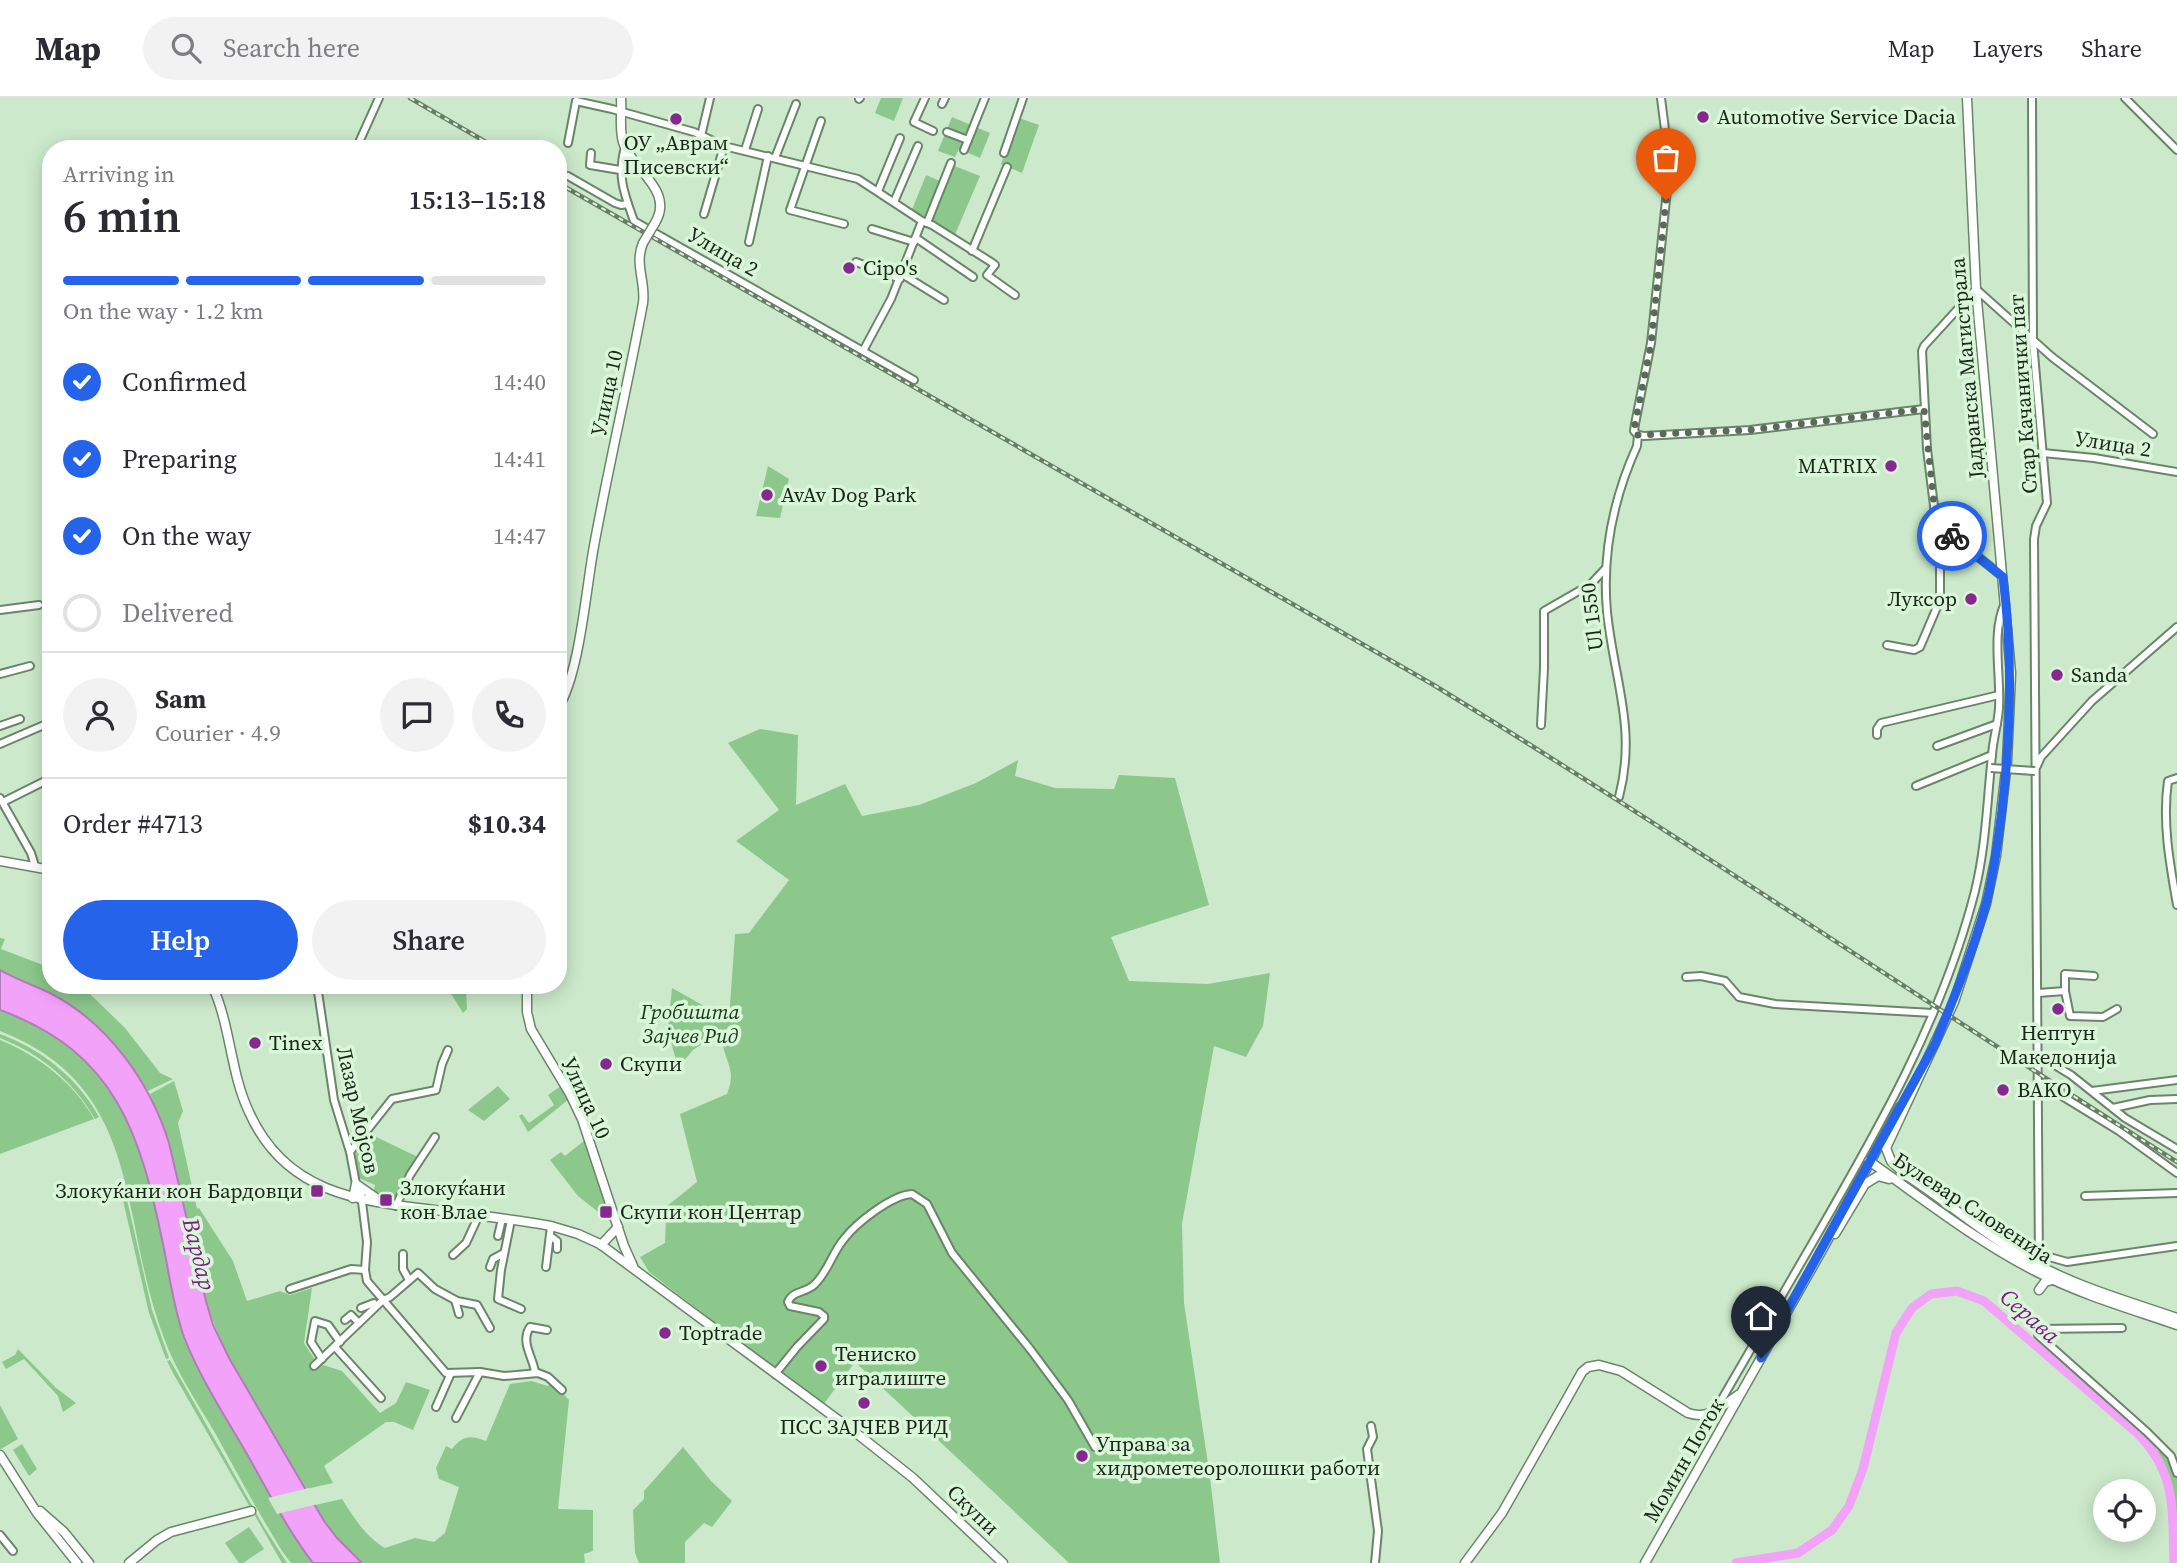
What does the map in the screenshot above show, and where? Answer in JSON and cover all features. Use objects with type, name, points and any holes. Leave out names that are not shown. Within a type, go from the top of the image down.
[{"type":"street","points":[[360,140],[379,98]]},
{"type":"street","name":"Улица 10","points":[[567,687],[574,663],[594,546],[643,303],[644,288],[639,263],[643,243],[660,212],[660,197],[625,147],[621,132],[621,98]]},
{"type":"street","points":[[701,136],[710,98]]},
{"type":"street","points":[[925,98],[914,122],[933,131]]},
{"type":"street","points":[[964,150],[985,98]]},
{"type":"street","points":[[1004,153],[1023,98]]},
{"type":"street","name":"Ul 1550","points":[[1619,797],[1626,769],[1627,737],[1607,613],[1605,569],[1612,520],[1637,446],[1637,435],[1634,431],[1651,344],[1668,181],[1668,153],[1661,98]]},
{"type":"street","name":"Јадранска Магистрала","points":[[1935,1044],[1954,1002],[1971,951],[1986,904],[1996,856],[2007,762],[2011,673],[1976,289],[1967,98]]},
{"type":"street","name":"Стар Качанички пат","points":[[2032,98],[2034,342],[2047,503],[2036,526],[2034,539],[2039,1269]]},
{"type":"street","points":[[2125,98],[2177,150]]},
{"type":"street","points":[[568,142],[576,101],[701,136],[724,146],[858,179],[995,265],[988,275],[1015,295]]},
{"type":"street","name":"Улица 2","points":[[749,242],[772,157],[796,104]]},
{"type":"street","points":[[745,150],[758,108]]},
{"type":"street","points":[[821,121],[790,210],[844,223]]},
{"type":"street","points":[[947,132],[968,140]]},
{"type":"street","points":[[878,191],[900,138]]},
{"type":"street","name":"Улица 2","points":[[704,214],[724,146]]},
{"type":"street","points":[[894,202],[918,146]]},
{"type":"street","name":"Улица 2","points":[[625,147],[620,170],[634,221],[914,380]]},
{"type":"street","points":[[591,153],[590,165],[620,170]]},
{"type":"street","points":[[863,351],[885,312],[951,163]]},
{"type":"street","points":[[972,251],[1007,167]]},
{"type":"street","points":[[568,176],[621,205],[628,204]]},
{"type":"street","points":[[872,229],[915,240],[973,277]]},
{"type":"street","points":[[856,262],[901,276],[944,300]]},
{"type":"street","points":[[2003,577],[1952,536],[1935,514],[1924,409],[1924,346],[1976,289],[2034,342],[2153,434]]},
{"type":"street","points":[[1637,435],[1750,430],[1924,409]]},
{"type":"street","name":"Улица 2","points":[[2043,453],[2084,456],[2177,472]]},
{"type":"street","points":[[1886,645],[1914,650],[1920,647],[1940,600],[1940,568],[1952,536]]},
{"type":"street","points":[[1541,725],[1544,611],[1591,584],[1605,569]]},
{"type":"street","points":[[1714,1413],[1902,1084],[1956,953],[1975,891],[1984,843],[1999,695],[1998,622],[2005,603]]},
{"type":"street","points":[[0,610],[38,605]]},
{"type":"street","points":[[1991,768],[2035,771],[2042,757],[2092,701],[2177,627]]},
{"type":"street","points":[[0,674],[30,666]]},
{"type":"street","points":[[1877,735],[1881,723],[1999,695]]},
{"type":"street","points":[[0,726],[18,720],[12,713]]},
{"type":"street","points":[[1937,747],[1997,724]]},
{"type":"street","points":[[0,744],[42,726]]},
{"type":"street","points":[[1916,786],[1992,755]]},
{"type":"street","points":[[2177,778],[2168,780],[2167,817],[2168,846],[2177,905]]},
{"type":"street","points":[[35,866],[31,853],[1,800],[41,783]]},
{"type":"street","points":[[2167,817],[2177,814]]},
{"type":"street","points":[[2168,846],[2177,844]]},
{"type":"street","points":[[0,861],[42,868]]},
{"type":"street","points":[[2094,976],[2066,974],[2065,991],[2070,1016],[2103,1017],[2118,1009]]},
{"type":"street","points":[[1686,977],[1701,976],[1725,981],[1739,997],[1775,1004],[1933,1013]]},
{"type":"street","points":[[2038,993],[2065,991]]},
{"type":"street","name":"Скупи","points":[[215,994],[226,1022],[244,1102],[258,1131],[275,1153],[296,1172],[326,1189],[357,1199],[551,1226],[578,1234],[601,1245],[913,1478],[1003,1563]]},
{"type":"street","name":"Лазар Мојсов","points":[[318,994],[334,1100],[350,1152],[356,1185]]},
{"type":"street","name":"Улица 10","points":[[527,994],[531,1029],[582,1119],[635,1269]]},
{"type":"street","points":[[1907,1176],[1891,1161],[1886,1148],[1935,1044]]},
{"type":"street","name":"Момин Поток","points":[[1646,1563],[1935,1044]]},
{"type":"street","points":[[350,1152],[392,1099],[436,1091],[448,1050]]},
{"type":"street","points":[[2038,1055],[2092,1091],[2125,1118],[2177,1149]]},
{"type":"street","points":[[2092,1091],[2177,1080]]},
{"type":"street","points":[[2039,1082],[2119,1131],[2177,1173]]},
{"type":"street","points":[[2113,1108],[2150,1100],[2177,1098]]},
{"type":"street","points":[[356,1185],[370,1195],[394,1205],[435,1137]]},
{"type":"street","name":"Булевар Словенија","points":[[1872,1158],[1907,1176],[2053,1280],[2104,1301],[2177,1325]]},
{"type":"street","name":"Булевар Словенија","points":[[1872,1158],[1983,1240],[2039,1269],[2177,1318]]},
{"type":"street","points":[[1822,1250],[1840,1228],[1865,1184],[1878,1176],[1893,1180],[1983,1240]]},
{"type":"street","points":[[356,1185],[368,1247],[365,1270],[374,1306]]},
{"type":"street","points":[[2085,1196],[2177,1193]]},
{"type":"street","points":[[775,1374],[824,1319],[819,1312],[790,1306],[789,1298],[806,1291],[822,1277],[845,1238],[857,1226],[895,1199],[912,1194],[927,1204],[952,1253],[1068,1400],[1095,1447]]},
{"type":"street","points":[[453,1255],[466,1243],[479,1216]]},
{"type":"street","points":[[498,1236],[507,1219]]},
{"type":"street","points":[[507,1219],[505,1267],[498,1298],[500,1302],[521,1309]]},
{"type":"street","points":[[546,1267],[551,1226]]},
{"type":"street","points":[[601,1245],[618,1227]]},
{"type":"street","points":[[550,1236],[557,1241],[557,1249]]},
{"type":"street","points":[[2024,1257],[2039,1250],[2067,1262],[2177,1247]]},
{"type":"street","points":[[490,1267],[493,1259],[505,1253]]},
{"type":"street","points":[[403,1254],[404,1273],[408,1280]]},
{"type":"street","points":[[290,1289],[351,1269],[365,1270]]},
{"type":"street","points":[[314,1366],[374,1306],[420,1273],[435,1289],[455,1300],[478,1305],[490,1328]]},
{"type":"street","points":[[2039,1290],[2045,1282],[2053,1280]]},
{"type":"street","points":[[370,1285],[384,1293],[395,1292]]},
{"type":"street","points":[[370,1285],[446,1373],[480,1372],[504,1376],[536,1373],[548,1377],[562,1390]]},
{"type":"street","points":[[455,1300],[459,1314]]},
{"type":"street","points":[[361,1308],[374,1306]]},
{"type":"street","points":[[344,1307],[348,1317],[359,1323]]},
{"type":"street","points":[[322,1359],[311,1342],[315,1321],[328,1325],[337,1344],[381,1398]]},
{"type":"street","points":[[536,1373],[525,1339],[526,1334],[530,1327],[547,1330]]},
{"type":"street","points":[[2122,1328],[2038,1332],[2174,1459],[2177,1473]]},
{"type":"street","points":[[1465,1563],[1489,1534],[1582,1372],[1588,1367],[1599,1365],[1621,1371],[1688,1413],[1700,1416],[1714,1413],[1743,1391]]},
{"type":"street","points":[[456,1418],[480,1372]]},
{"type":"street","points":[[436,1407],[451,1373]]},
{"type":"street","points":[[1714,1413],[1721,1419],[1723,1427]]},
{"type":"street","points":[[1371,1426],[1373,1437],[1367,1448],[1378,1531],[1375,1563]]},
{"type":"street","points":[[0,1455],[24,1493],[76,1562]]},
{"type":"street","points":[[24,1493],[90,1561]]},
{"type":"street","points":[[129,1563],[155,1541],[172,1532],[251,1511]]},
{"type":"street","points":[[0,1535],[13,1551]]},
{"type":"green space","points":[[881,98],[903,98],[894,121],[875,113]]},
{"type":"green space","points":[[952,117],[990,133],[980,158],[959,149],[955,157],[938,151]]},
{"type":"green space","points":[[1019,118],[1039,125],[1022,173],[1001,164]]},
{"type":"green space","points":[[952,165],[980,176],[954,237],[929,221]]},
{"type":"green space","points":[[926,175],[942,182],[927,220],[923,220],[911,212]]},
{"type":"green space","points":[[768,466],[789,479],[780,518],[756,516]]},
{"type":"green space","name":"Гробишта Зајчев Рид","points":[[760,729],[798,735],[796,805],[845,784],[862,816],[919,805],[976,783],[1018,760],[1015,776],[1055,788],[1114,789],[1119,775],[1175,778],[1209,905],[1111,937],[1129,981],[1208,984],[1270,973],[1263,1026],[1246,1057],[1214,1046],[1182,1224],[1184,1303],[1220,1563],[1069,1563],[855,1362],[823,1405],[649,1272],[640,1257],[665,1243],[666,1217],[662,1210],[697,1182],[680,1114],[727,1094],[731,1078],[722,1040],[711,1038],[693,1050],[678,1068],[668,1030],[672,988],[729,1020],[735,934],[749,933],[789,880],[736,841],[779,810],[728,743]]},
{"type":"green space","points":[[0,938],[5,939],[1,949],[42,965],[42,994],[90,994],[125,1028],[160,1073],[173,1079],[148,1091],[122,1054],[102,1032],[0,970]]},
{"type":"green space","points":[[451,994],[466,994],[467,1009],[463,1013]]},
{"type":"green space","points":[[0,1010],[40,1028],[72,1050],[98,1075],[118,1103],[145,1170],[177,1316],[190,1352],[278,1510],[313,1563],[291,1563],[282,1551],[174,1362],[150,1293],[119,1161],[103,1121],[80,1086],[47,1055],[0,1031]]},
{"type":"green space","points":[[0,1034],[30,1048],[57,1066],[80,1090],[99,1117],[95,1119],[77,1093],[55,1070],[29,1052],[0,1038]]},
{"type":"green space","points":[[0,1040],[28,1054],[54,1072],[76,1093],[94,1119],[0,1154]]},
{"type":"green space","points":[[174,1081],[183,1111],[178,1123],[197,1209],[199,1208],[233,1261],[247,1301],[280,1291],[290,1295],[312,1288],[304,1343],[317,1363],[342,1371],[380,1413],[396,1403],[406,1382],[430,1390],[413,1430],[394,1422],[386,1422],[324,1466],[333,1483],[306,1489],[237,1374],[215,1326],[206,1301],[169,1143],[150,1094]]},
{"type":"green space","points":[[498,1086],[510,1099],[484,1121],[468,1110]]},
{"type":"green space","points":[[561,1086],[568,1100],[528,1132],[519,1116],[522,1114],[529,1123],[554,1105],[548,1095]]},
{"type":"green space","points":[[368,1133],[420,1158],[399,1200],[373,1194],[375,1185],[359,1178],[355,1165],[356,1154]]},
{"type":"green space","points":[[585,1140],[612,1223],[578,1196],[550,1160],[561,1152],[565,1156]]},
{"type":"green space","points":[[123,1182],[152,1310],[169,1358],[166,1359],[149,1313],[119,1183]]},
{"type":"green space","points":[[18,1349],[56,1388],[76,1403],[63,1412],[58,1396],[24,1359],[6,1369],[2,1362],[15,1355]]},
{"type":"green space","points":[[170,1360],[287,1563],[282,1563],[173,1373],[167,1361]]},
{"type":"green space","points":[[531,1381],[548,1386],[552,1382],[569,1400],[558,1509],[593,1510],[593,1551],[584,1554],[585,1563],[362,1563],[336,1536],[315,1505],[342,1499],[366,1532],[385,1548],[415,1538],[434,1542],[445,1533],[459,1487],[439,1479],[436,1468],[446,1446],[452,1449],[467,1438],[486,1441],[510,1384]]},
{"type":"green space","points":[[0,1405],[18,1439],[1,1449],[0,1449]]},
{"type":"green space","points":[[22,1444],[37,1469],[29,1476],[13,1450]]},
{"type":"green space","points":[[683,1447],[711,1481],[732,1501],[712,1527],[704,1523],[685,1542],[685,1563],[639,1563],[635,1553],[633,1510],[644,1499],[644,1491]]},
{"type":"green space","points":[[2153,1449],[2171,1456],[2177,1473],[2177,1563],[2174,1563],[2167,1478],[2164,1466]]},
{"type":"green space","points":[[249,1527],[264,1549],[239,1563],[225,1543]]},
{"type":"shaded area","points":[[0,970],[42,990],[42,994],[52,994],[71,1006],[108,1038],[138,1077],[151,1098],[169,1143],[213,1325],[229,1358],[324,1521],[362,1563],[313,1563],[286,1523],[205,1382],[184,1337],[145,1170],[118,1103],[98,1075],[72,1050],[40,1028],[0,1010]]},
{"type":"pier","points":[[309,1488],[318,1504],[277,1514],[268,1498]]},
{"type":"waterway","name":"Серава","points":[[1736,1563],[1798,1553],[1832,1530],[1849,1506],[1863,1469],[1896,1333],[1912,1308],[1931,1294],[1957,1291],[1984,1301],[2136,1432],[2149,1447],[2159,1462],[2170,1492],[2174,1563]]},
{"type":"railway","points":[[410,98],[482,140]]},
{"type":"railway","points":[[567,188],[1432,684],[1620,802],[2177,1162]]},
{"type":"way so far","points":[[1666,200],[1648,368],[1634,431],[1637,435],[1750,430],[1867,418],[1924,409],[1935,514],[1952,536]]},
{"type":"place","name":"Automotive Service Dacia","points":[[1703,117]]},
{"type":"place","name":"ОУ „Аврам Писевски“","points":[[676,119]]},
{"type":"place","name":"Cipo's","points":[[849,268]]},
{"type":"place","name":"MATRIX","points":[[1891,466]]},
{"type":"place","name":"AvAv Dog Park","points":[[767,495]]},
{"type":"place","name":"Луксор","points":[[1971,599]]},
{"type":"place","name":"Sanda","points":[[2057,675]]},
{"type":"place","name":"Нептун Македонија","points":[[2058,1009]]},
{"type":"place","name":"Tinex","points":[[255,1043]]},
{"type":"place","name":"Скупи","points":[[606,1064]]},
{"type":"place","name":"BAKO","points":[[2003,1090]]},
{"type":"place","name":"Злокуќани кон Бардовци","points":[[317,1191]]},
{"type":"place","name":"Злокуќани кон Влае","points":[[386,1200]]},
{"type":"place","name":"Скупи кон Центар","points":[[606,1212]]},
{"type":"place","name":"Toptrade","points":[[665,1333]]},
{"type":"place","name":"Тениско игралиште","points":[[821,1366]]},
{"type":"place","name":"ПСС ЗАЈЧЕВ РИД","points":[[864,1403]]},
{"type":"place","name":"Управа за хидрометеоролошки работи","points":[[1082,1456]]},
{"type":"route","points":[[1761,1358],[1935,1044],[1954,1002],[1986,904],[1996,856],[2007,762],[2011,673],[2005,593],[2003,577],[1952,536]]},
{"type":"water label","name":"Вардар","points":[[199,1254]]}]
